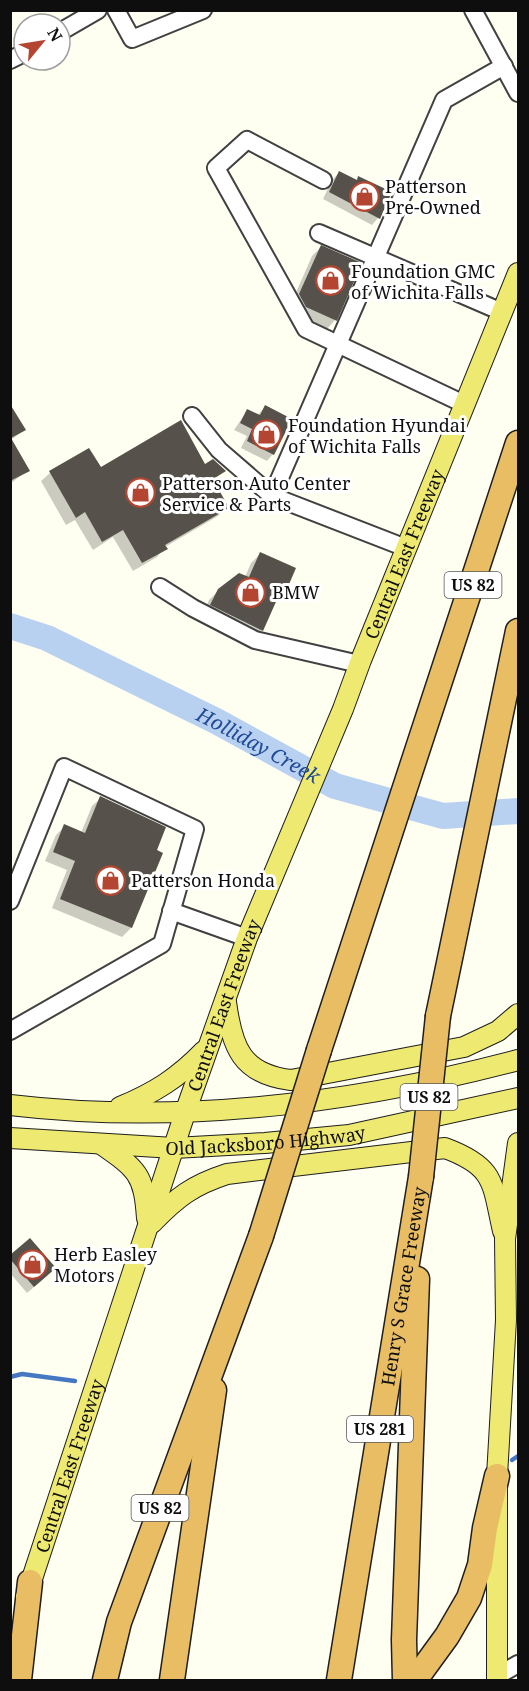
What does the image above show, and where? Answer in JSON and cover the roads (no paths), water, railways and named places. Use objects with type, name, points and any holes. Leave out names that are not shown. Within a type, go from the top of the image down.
[{"type":"highway","name":"US 82","points":[[105,1680],[119,1622],[261,1236],[319,1050],[428,726],[519,443]]},
{"type":"highway","name":"US 82","points":[[405,1680],[404,1640],[421,1177],[438,1016],[519,631]]},
{"type":"highway","name":"Henry S Grace Freeway","points":[[339,1680],[421,1177]]},
{"type":"highway","points":[[172,1680],[222,1337]]},
{"type":"highway","points":[[414,1680],[447,1636],[469,1598],[480,1565],[484,1528],[497,1476]]},
{"type":"highway","points":[[19,1680],[30,1582]]},
{"type":"main road","name":"Central East Freeway","points":[[10,1653],[30,1582],[186,1110],[247,938],[344,709],[359,664],[519,273]]},
{"type":"main road","points":[[226,999],[230,1028],[239,1054],[255,1070],[273,1077],[291,1080],[464,1047],[498,1030],[519,1014]]},
{"type":"main road","points":[[109,1111],[153,1093],[181,1074],[210,1045]]},
{"type":"main road","name":"Old Jacksboro Highway","points":[[10,1105],[54,1111],[186,1110],[271,1106],[381,1091],[519,1060]]},
{"type":"main road","name":"Old Jacksboro Highway","points":[[10,1138],[174,1148],[265,1143],[349,1135],[519,1098]]},
{"type":"main road","points":[[505,1239],[519,1143]]},
{"type":"main road","points":[[101,1144],[126,1161],[145,1185],[148,1227]]},
{"type":"main road","points":[[148,1227],[184,1193],[200,1183],[227,1174],[445,1148],[466,1156],[490,1176],[505,1239],[512,1316],[497,1476],[497,1678]]},
{"type":"street","points":[[72,25],[98,10]]},
{"type":"street","points":[[116,10],[132,39],[203,10]]},
{"type":"street","points":[[473,10],[519,93]]},
{"type":"street","points":[[272,496],[444,100],[504,66]]},
{"type":"street","points":[[323,180],[247,140],[216,168],[306,329],[465,404]]},
{"type":"street","points":[[319,233],[502,312]]},
{"type":"street","points":[[192,416],[219,450],[272,496],[406,548]]},
{"type":"street","points":[[160,587],[193,608],[255,640],[359,664]]},
{"type":"street","points":[[10,901],[64,767],[195,829],[162,944],[10,1031]]},
{"type":"street","points":[[171,911],[247,938]]},
{"type":"street","points":[[497,1678],[519,1664]]},
{"type":"waterway","name":"Holliday Creek","points":[[10,626],[47,638],[216,721],[335,786],[443,816],[518,811]]},
{"type":"waterway","points":[[10,1377],[22,1374],[75,1381]]},
{"type":"waterway","points":[[512,1460],[518,1456]]},
{"type":"place","name":"Patterson Pre-Owned","points":[[364,196]]},
{"type":"place","name":"Foundation GMC of Wichita Falls","points":[[330,281]]},
{"type":"place","name":"Foundation Hyundai of Wichita Falls","points":[[267,435]]},
{"type":"place","name":"Patterson Auto Center Service & Parts","points":[[141,493]]},
{"type":"place","name":"BMW","points":[[251,592]]},
{"type":"place","name":"Patterson Honda","points":[[110,880]]},
{"type":"place","name":"Herb Easley Motors","points":[[33,1264]]}]
